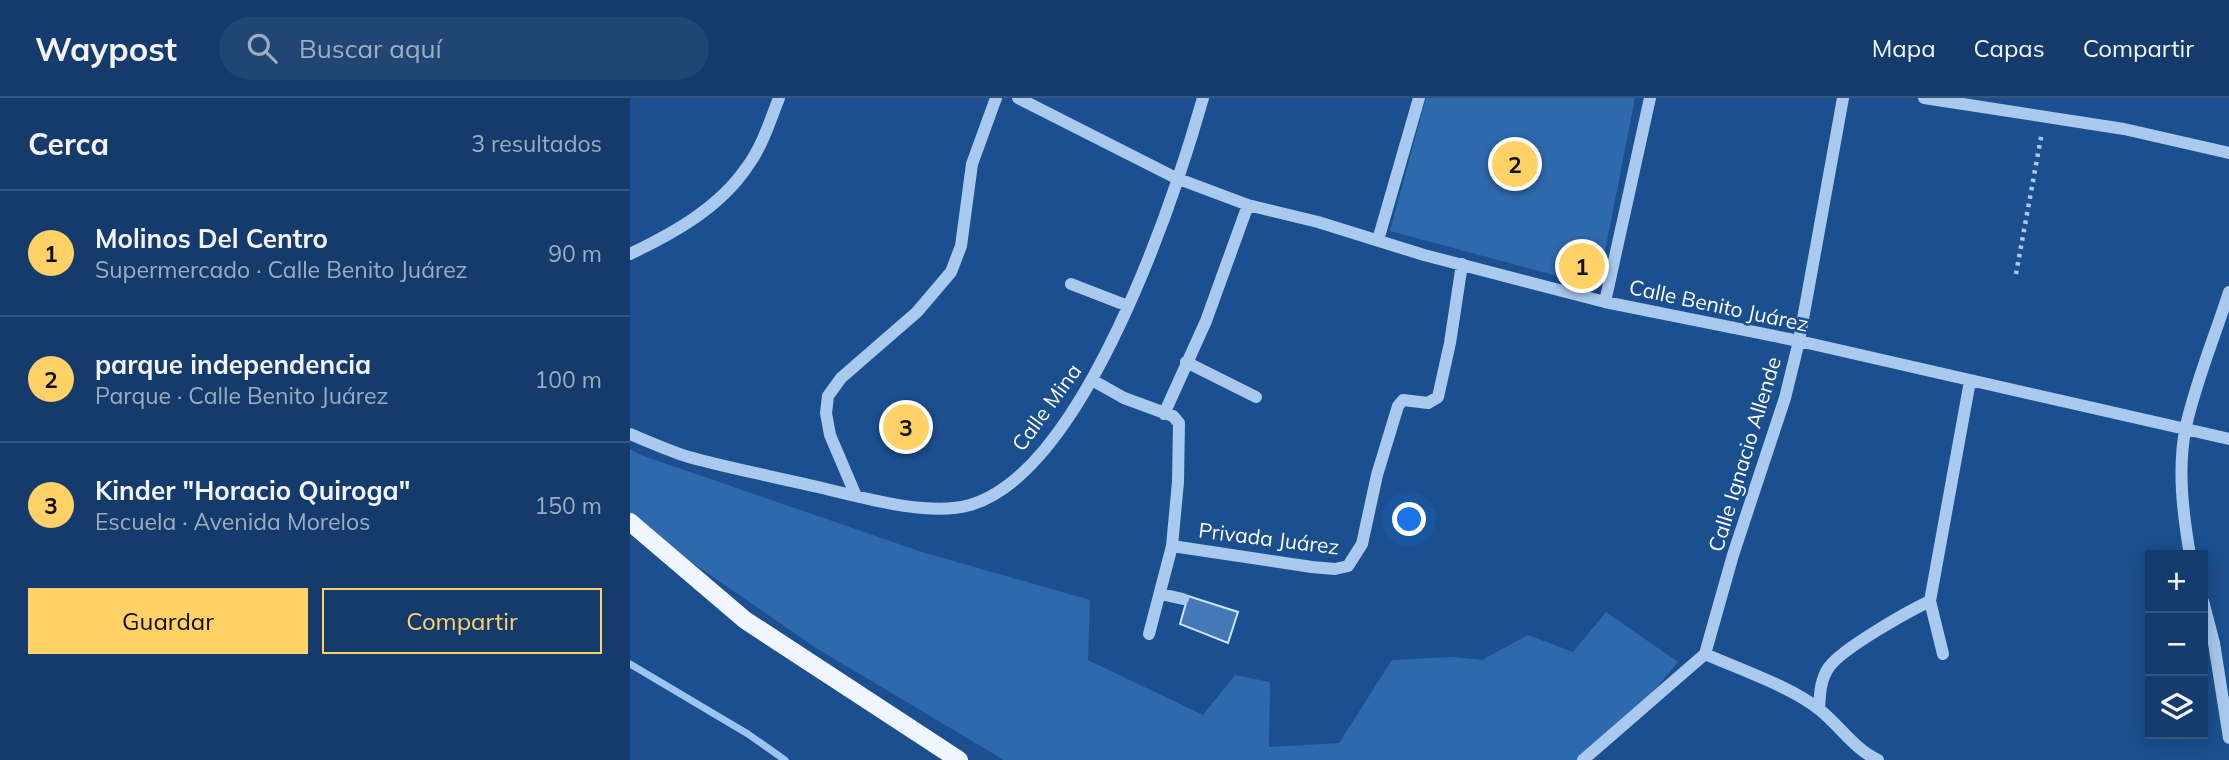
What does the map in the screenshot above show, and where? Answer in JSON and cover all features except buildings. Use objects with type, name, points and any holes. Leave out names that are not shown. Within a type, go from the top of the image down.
[{"type":"main road","points":[[630,522],[745,620],[960,760]]},
{"type":"street","points":[[630,254],[671,234],[728,191],[749,165],[779,98]]},
{"type":"street","points":[[856,496],[830,435],[828,396],[841,377],[917,312],[951,272],[961,246],[972,164],[996,98]]},
{"type":"street","name":"Calle Benito Juárez","points":[[1018,98],[1176,178],[1248,205],[1605,302],[1799,341],[2229,439]]},
{"type":"street","name":"Calle Mina","points":[[630,434],[688,457],[856,496],[934,508],[969,505],[1001,490],[1042,454],[1092,380],[1140,282],[1203,98]]},
{"type":"street","points":[[1378,240],[1419,98]]},
{"type":"street","points":[[1605,302],[1650,98]]},
{"type":"street","name":"Calle Ignacio Allende","points":[[1705,654],[1799,341],[1843,98]]},
{"type":"street","points":[[1924,98],[2124,130],[2229,153]]},
{"type":"street","points":[[1164,414],[1206,321],[1248,205]]},
{"type":"street","name":"Privada Juárez","points":[[1172,546],[1312,567],[1335,569],[1348,566],[1362,544],[1377,475],[1398,405],[1403,400],[1428,403],[1438,397],[1450,343],[1462,264]]},
{"type":"street","points":[[1071,284],[1128,306]]},
{"type":"street","points":[[2189,550],[2183,517],[2182,480],[2186,428],[2229,292]]},
{"type":"street","points":[[1186,362],[1256,397]]},
{"type":"street","points":[[1092,380],[1124,398],[1173,416],[1180,429],[1172,546],[1149,634]]},
{"type":"street","points":[[1943,654],[1930,601],[1970,381]]},
{"type":"street","points":[[1161,594],[1183,599]]},
{"type":"street","points":[[1819,709],[1820,686],[1824,676],[1841,655],[1930,601]]},
{"type":"street","points":[[2206,613],[2214,643],[2229,738]]},
{"type":"street","points":[[1583,760],[1705,654],[1774,684],[1819,709],[1852,742],[1878,760]]},
{"type":"path","points":[[2016,274],[2045,117]]},
{"type":"shaded area","points":[[1426,98],[1635,98],[1598,287],[1390,231]]},
{"type":"shaded area","points":[[630,449],[922,552],[1090,600],[1088,660],[1203,715],[1235,675],[1270,682],[1269,747],[1339,743],[1392,660],[1452,657],[1482,660],[1528,635],[1573,652],[1606,612],[1678,662],[1620,732],[1578,760],[1004,760],[816,648],[648,532],[630,515]]},
{"type":"waterway","points":[[630,664],[748,734],[785,760]]},
{"type":"place","name":"parque independencia","points":[[1515,164]]},
{"type":"place","name":"Molinos Del Centro","points":[[1582,266]]},
{"type":"place","name":"Kinder \"Horacio Quiroga\"","points":[[906,427]]}]
